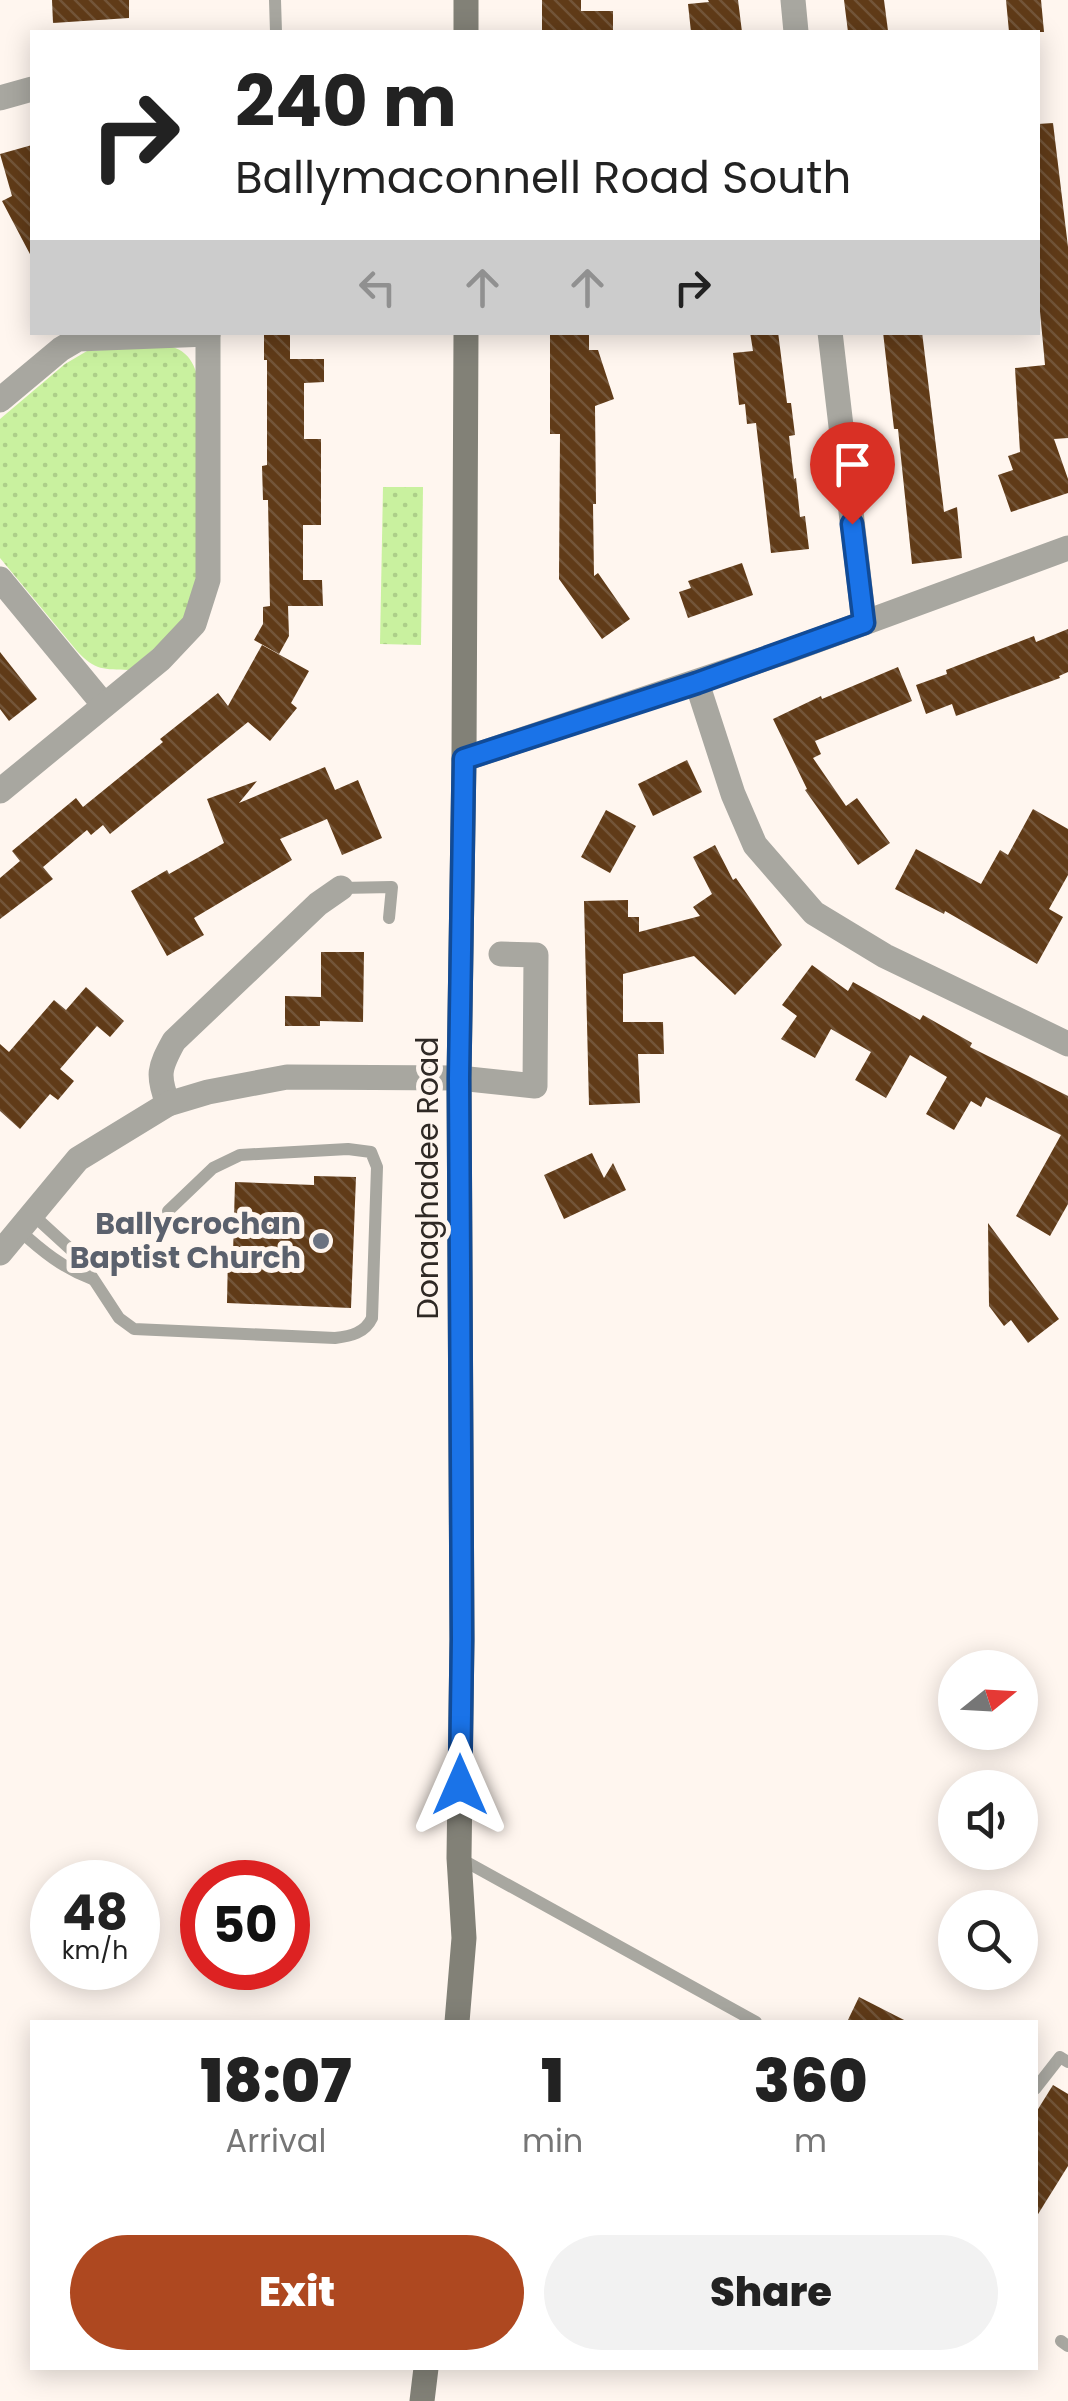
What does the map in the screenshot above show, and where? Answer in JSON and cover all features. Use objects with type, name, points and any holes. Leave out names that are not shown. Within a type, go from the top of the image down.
[{"type":"main road","points":[[466,0],[466,30]]},
{"type":"main road","name":"Donaghadee Road","points":[[457,2020],[464,1938],[459,1858],[459,1078],[466,335]]},
{"type":"main road","points":[[422,2401],[426,2370]]},
{"type":"street","points":[[793,0],[796,30]]},
{"type":"street","points":[[0,98],[30,90]]},
{"type":"street","points":[[0,400],[78,339],[165,335]]},
{"type":"street","points":[[0,792],[161,659],[194,624],[208,580],[208,335]]},
{"type":"street","points":[[830,335],[864,623]]},
{"type":"street","points":[[464,759],[697,683],[1068,548]]},
{"type":"street","points":[[0,579],[104,705]]},
{"type":"street","points":[[697,683],[755,845],[814,913],[885,956],[1061,1041],[1068,1014]]},
{"type":"street","points":[[168,1104],[162,1088],[161,1064],[174,1041],[318,904],[341,888]]},
{"type":"street","points":[[0,1252],[78,1159],[168,1104],[288,1077],[459,1078],[535,1086],[536,955],[501,954]]},
{"type":"lane","points":[[275,0],[276,30]]},
{"type":"lane","points":[[341,888],[392,887],[388,918]]},
{"type":"lane","points":[[26,1222],[79,1257],[119,1318],[134,1329],[335,1338],[351,1336],[368,1326],[372,1318],[377,1167],[370,1152],[348,1149],[240,1155],[213,1168],[168,1210]]},
{"type":"lane","points":[[26,1222],[59,1264],[92,1279]]},
{"type":"lane","points":[[459,1858],[752,2020]]},
{"type":"lane","points":[[1038,2085],[1060,2057],[1068,2062]]},
{"type":"green space","points":[[170,346],[189,358],[199,380],[196,597],[184,623],[129,670],[100,668],[77,651],[0,558],[0,419],[65,364],[87,351]]},
{"type":"green space","points":[[383,487],[423,487],[421,645],[380,644]]},
{"type":"building","points":[[52,0],[129,0],[129,18],[53,23]]},
{"type":"building","points":[[542,0],[581,0],[581,11],[613,11],[613,30],[542,30]]},
{"type":"building","points":[[738,0],[742,30],[691,30],[688,4]]},
{"type":"building","points":[[844,0],[884,0],[888,30],[848,30]]},
{"type":"building","points":[[1006,0],[1041,0],[1044,32],[1009,30]]},
{"type":"building","points":[[1053,123],[1068,247],[1068,438],[1054,439],[1068,479],[1068,493],[1011,512],[998,475],[1013,470],[1008,456],[1020,452],[1015,368],[1045,365],[1040,311],[1040,124]]},
{"type":"building","points":[[30,146],[30,254],[2,201],[12,196],[0,154]]},
{"type":"building","points":[[264,335],[290,335],[290,359],[324,359],[324,382],[304,383],[304,439],[321,439],[321,525],[303,525],[303,580],[322,580],[323,606],[288,606],[289,636],[279,654],[254,640],[263,624],[263,607],[270,606],[268,500],[263,500],[262,466],[267,465]]},
{"type":"building","points":[[550,335],[589,335],[589,350],[598,350],[614,399],[595,406],[594,576],[598,573],[630,619],[602,639],[559,579],[560,434],[550,434]]},
{"type":"building","points":[[750,335],[778,335],[795,435],[789,436],[794,479],[800,517],[805,516],[809,549],[771,553],[756,423],[747,424],[745,404],[739,405],[733,353],[753,351]]},
{"type":"building","points":[[883,335],[922,335],[944,512],[957,507],[962,558],[912,564],[898,429],[894,429]]},
{"type":"building","points":[[742,563],[753,595],[688,618],[679,592],[691,588],[688,581]]},
{"type":"building","points":[[1068,629],[1068,672],[1060,678],[956,716],[952,704],[926,714],[916,685],[1034,636],[1036,642]]},
{"type":"building","points":[[262,645],[309,671],[291,703],[297,708],[270,741],[248,722],[110,834],[103,825],[91,835],[87,830],[43,867],[53,879],[0,919],[0,878],[20,861],[12,851],[76,798],[83,807],[218,693],[228,706]]},
{"type":"building","points":[[0,652],[37,699],[9,721],[0,709]]},
{"type":"building","points":[[898,667],[912,701],[815,741],[821,754],[813,758],[846,806],[857,798],[890,843],[858,865],[805,790],[773,719]]},
{"type":"building","points":[[687,760],[702,792],[653,816],[638,784]]},
{"type":"building","points":[[325,767],[335,790],[358,780],[382,838],[342,855],[327,819],[280,839],[292,860],[194,918],[204,935],[167,956],[131,891],[224,843],[207,799],[257,781],[239,803]]},
{"type":"building","points":[[1033,809],[1068,829],[1068,875],[1049,909],[1063,917],[1037,964],[945,911],[944,914],[895,889],[916,849],[981,884],[1000,850],[1008,855]]},
{"type":"building","points":[[606,810],[636,826],[610,873],[581,857]]},
{"type":"building","points":[[715,845],[733,880],[736,878],[782,945],[735,995],[694,956],[623,974],[623,1022],[663,1022],[664,1054],[638,1054],[640,1103],[589,1105],[584,901],[628,900],[628,917],[639,917],[639,932],[700,916],[693,907],[712,894],[693,857]]},
{"type":"building","points":[[321,952],[364,952],[363,1022],[320,1021],[320,1026],[285,1026],[285,996],[321,997]]},
{"type":"building","points":[[812,965],[848,991],[853,982],[920,1020],[923,1015],[972,1043],[970,1047],[1068,1096],[1068,1204],[1050,1236],[1016,1216],[1061,1135],[986,1097],[981,1107],[971,1101],[954,1130],[926,1114],[947,1077],[910,1055],[886,1098],[855,1080],[871,1052],[831,1029],[815,1058],[781,1039],[797,1016],[782,1005]]},
{"type":"building","points":[[86,987],[124,1021],[110,1037],[97,1026],[60,1069],[74,1081],[58,1100],[50,1094],[20,1129],[0,1111],[0,1044],[9,1052],[54,1000],[66,1010]]},
{"type":"building","points":[[592,1153],[604,1178],[613,1163],[626,1190],[564,1219],[544,1175]]},
{"type":"building","name":"Ballycrochan Baptist Church","points":[[314,1176],[356,1177],[351,1308],[227,1303],[235,1182],[314,1185]]},
{"type":"building","points":[[988,1223],[1059,1319],[1028,1343],[1011,1320],[1004,1326],[989,1306]]},
{"type":"building","points":[[859,1997],[904,2020],[848,2020]]},
{"type":"building","points":[[1053,2085],[1068,2094],[1068,2166],[1038,2214],[1038,2109]]},
{"type":"place","name":"Ballycrochan Baptist Church","points":[[321,1241]]},
{"type":"route","points":[[460,1785],[459,1078],[464,759],[697,683],[864,623],[852,524]]}]
